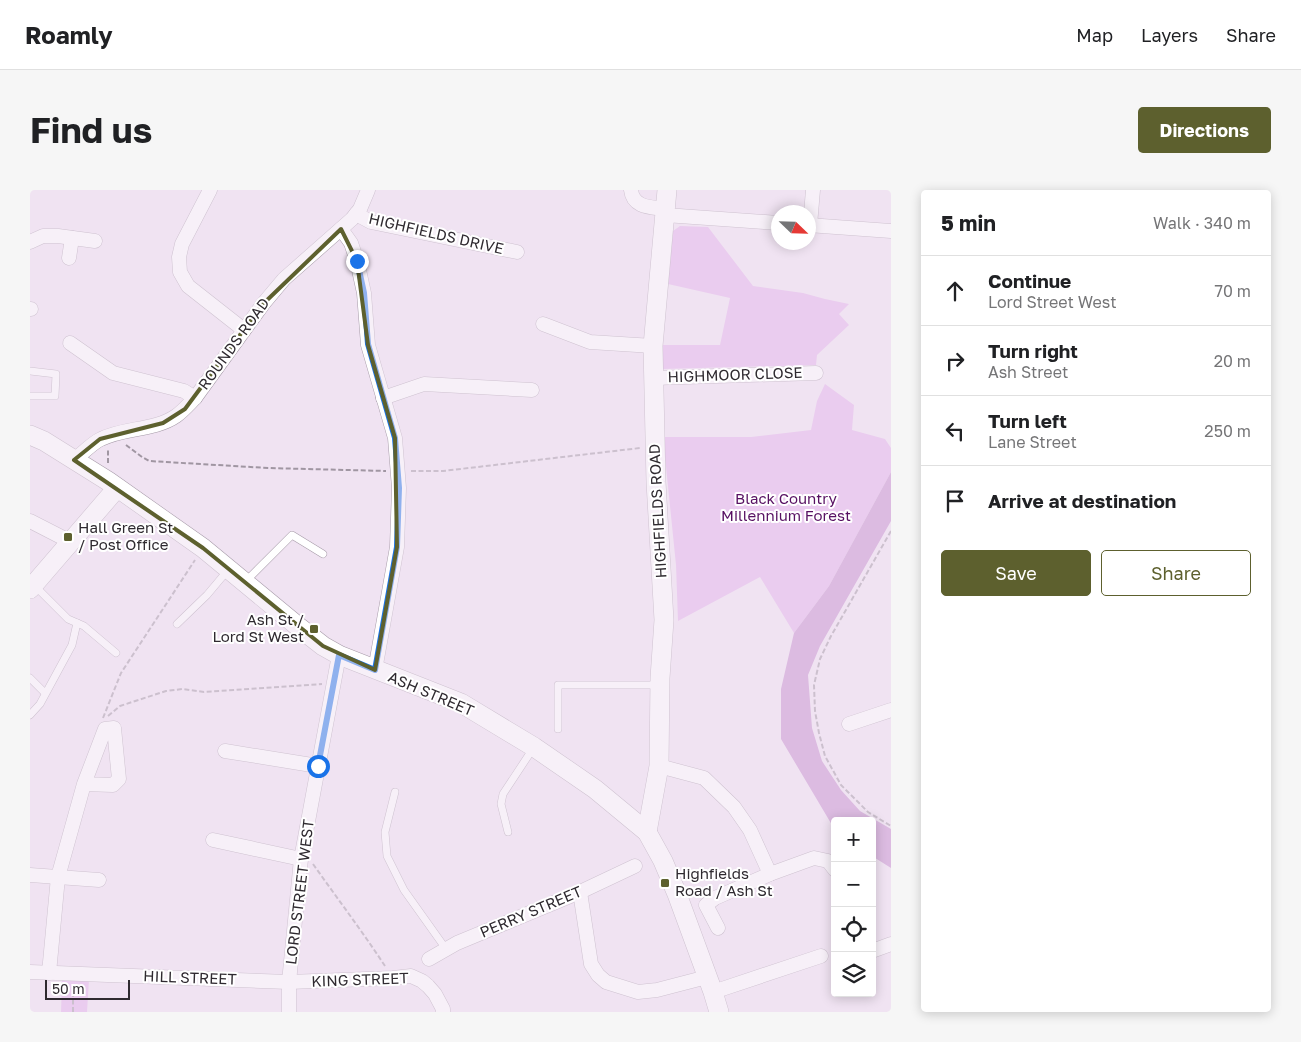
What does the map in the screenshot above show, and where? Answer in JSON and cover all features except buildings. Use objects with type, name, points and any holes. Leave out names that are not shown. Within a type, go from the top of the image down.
[{"type":"main road","name":"HIGHFIELDS ROAD","points":[[647,832],[658,766],[664,620],[654,447],[653,346],[666,204]]},
{"type":"main road","name":"ASH STREET","points":[[30,435],[44,441],[113,485],[203,548],[323,646],[375,670],[461,703],[534,747],[595,790],[647,832]]},
{"type":"main road","points":[[32,587],[71,542],[113,485]]},
{"type":"main road","points":[[647,832],[663,861],[719,1012]]},
{"type":"street","points":[[210,190],[182,244],[178,257],[180,272],[188,286],[244,330]]},
{"type":"street","name":"ROUNDS ROAD","points":[[74,460],[100,439],[163,423],[185,409],[263,304],[284,279],[356,214],[368,190]]},
{"type":"street","points":[[631,190],[633,198],[639,204],[646,207],[666,204],[771,222]]},
{"type":"street","points":[[811,205],[813,190]]},
{"type":"street","name":"HIGHFIELDS DRIVE","points":[[356,214],[371,222],[517,252]]},
{"type":"street","points":[[816,226],[891,232]]},
{"type":"street","points":[[341,229],[352,243],[357,261],[364,293],[368,344],[395,438],[399,488],[397,547],[375,670]]},
{"type":"street","points":[[30,242],[43,236],[95,241]]},
{"type":"street","points":[[69,258],[72,238]]},
{"type":"street","points":[[543,324],[590,342],[653,346]]},
{"type":"street","points":[[70,343],[113,373],[184,391],[195,398]]},
{"type":"street","name":"HIGHMOOR CLOSE","points":[[653,378],[816,373]]},
{"type":"street","points":[[384,398],[424,384],[532,390]]},
{"type":"street","points":[[30,521],[71,542]]},
{"type":"street","name":"LORD STREET WEST","points":[[289,1012],[289,982],[302,854],[339,655]]},
{"type":"street","points":[[849,724],[891,710]]},
{"type":"street","points":[[225,751],[318,766]]},
{"type":"street","points":[[658,766],[704,778],[734,807],[750,830],[770,874]]},
{"type":"street","points":[[50,973],[58,877],[84,784]]},
{"type":"street","points":[[213,840],[302,854]]},
{"type":"street","points":[[718,928],[706,905],[715,898],[770,874],[814,858],[828,861],[831,865]]},
{"type":"street","name":"PERRY STREET","points":[[428,960],[466,940],[580,892],[635,866]]},
{"type":"street","points":[[30,875],[99,880]]},
{"type":"street","points":[[580,892],[591,964],[598,975],[606,982],[638,992],[710,984],[822,956]]},
{"type":"street","points":[[876,950],[891,944]]},
{"type":"street","name":"HILL STREET","points":[[30,972],[289,982]]},
{"type":"street","name":"KING STREET","points":[[289,982],[411,976],[428,986],[435,994],[443,1012]]},
{"type":"lane","points":[[30,371],[56,374],[55,396],[30,396]]},
{"type":"lane","points":[[245,583],[292,535],[323,554]]},
{"type":"lane","points":[[178,624],[207,595],[229,569]]},
{"type":"lane","points":[[32,587],[68,619],[84,626],[116,653]]},
{"type":"lane","points":[[30,715],[40,704],[72,645],[77,623]]},
{"type":"lane","points":[[30,678],[45,693]]},
{"type":"lane","points":[[558,729],[558,685],[660,685]]},
{"type":"lane","points":[[508,832],[500,804],[503,794],[534,747]]},
{"type":"lane","points":[[394,792],[385,832],[387,856],[404,890],[446,950]]},
{"type":"path","points":[[108,444],[113,485]]},
{"type":"path","points":[[127,445],[149,461],[268,468],[389,472]]},
{"type":"path","points":[[407,471],[443,471],[654,447]]},
{"type":"path","points":[[891,531],[831,636],[820,659],[814,685],[818,733],[825,756],[841,785],[868,812],[891,826]]},
{"type":"path","points":[[203,548],[121,672],[102,720],[120,706],[166,691],[182,689],[204,692],[334,684]]},
{"type":"path","points":[[302,854],[366,937],[394,978]]},
{"type":"path","points":[[73,1012],[74,974]]},
{"type":"highlighted area","points":[[341,229],[357,261],[368,345],[395,438],[397,547],[375,670],[323,646],[203,548],[74,460],[100,439],[163,423],[185,409],[263,304]]},
{"type":"green space","points":[[680,226],[708,227],[753,286],[803,293],[849,304],[839,314],[849,325],[817,355],[816,365],[663,369],[663,345],[720,345],[730,298],[668,284],[673,231]]},
{"type":"green space","name":"Black Country Millennium Forest","points":[[825,384],[854,405],[852,430],[885,439],[891,448],[891,472],[829,586],[794,633],[760,577],[678,621],[676,565],[663,437],[751,437],[811,430],[817,401]]},
{"type":"green space","points":[[62,980],[89,980],[87,1012],[61,1012]]},
{"type":"shaded area","points":[[891,472],[891,521],[820,646],[808,675],[812,728],[822,761],[841,790],[860,811],[870,817],[831,817],[831,823],[781,739],[781,689],[794,633],[829,586]]},
{"type":"shaded area","points":[[876,820],[891,829],[891,868],[876,859]]},
{"type":"place","name":"Hall Green St / Post Office","points":[[68,537]]},
{"type":"place","name":"Ash St / Lord St West","points":[[314,629]]},
{"type":"place","name":"Highfields Road / Ash St","points":[[665,883]]},
{"type":"route","points":[[318,766],[339,655],[375,670],[397,547],[399,488],[395,438],[368,344],[364,293],[357,261]]}]
